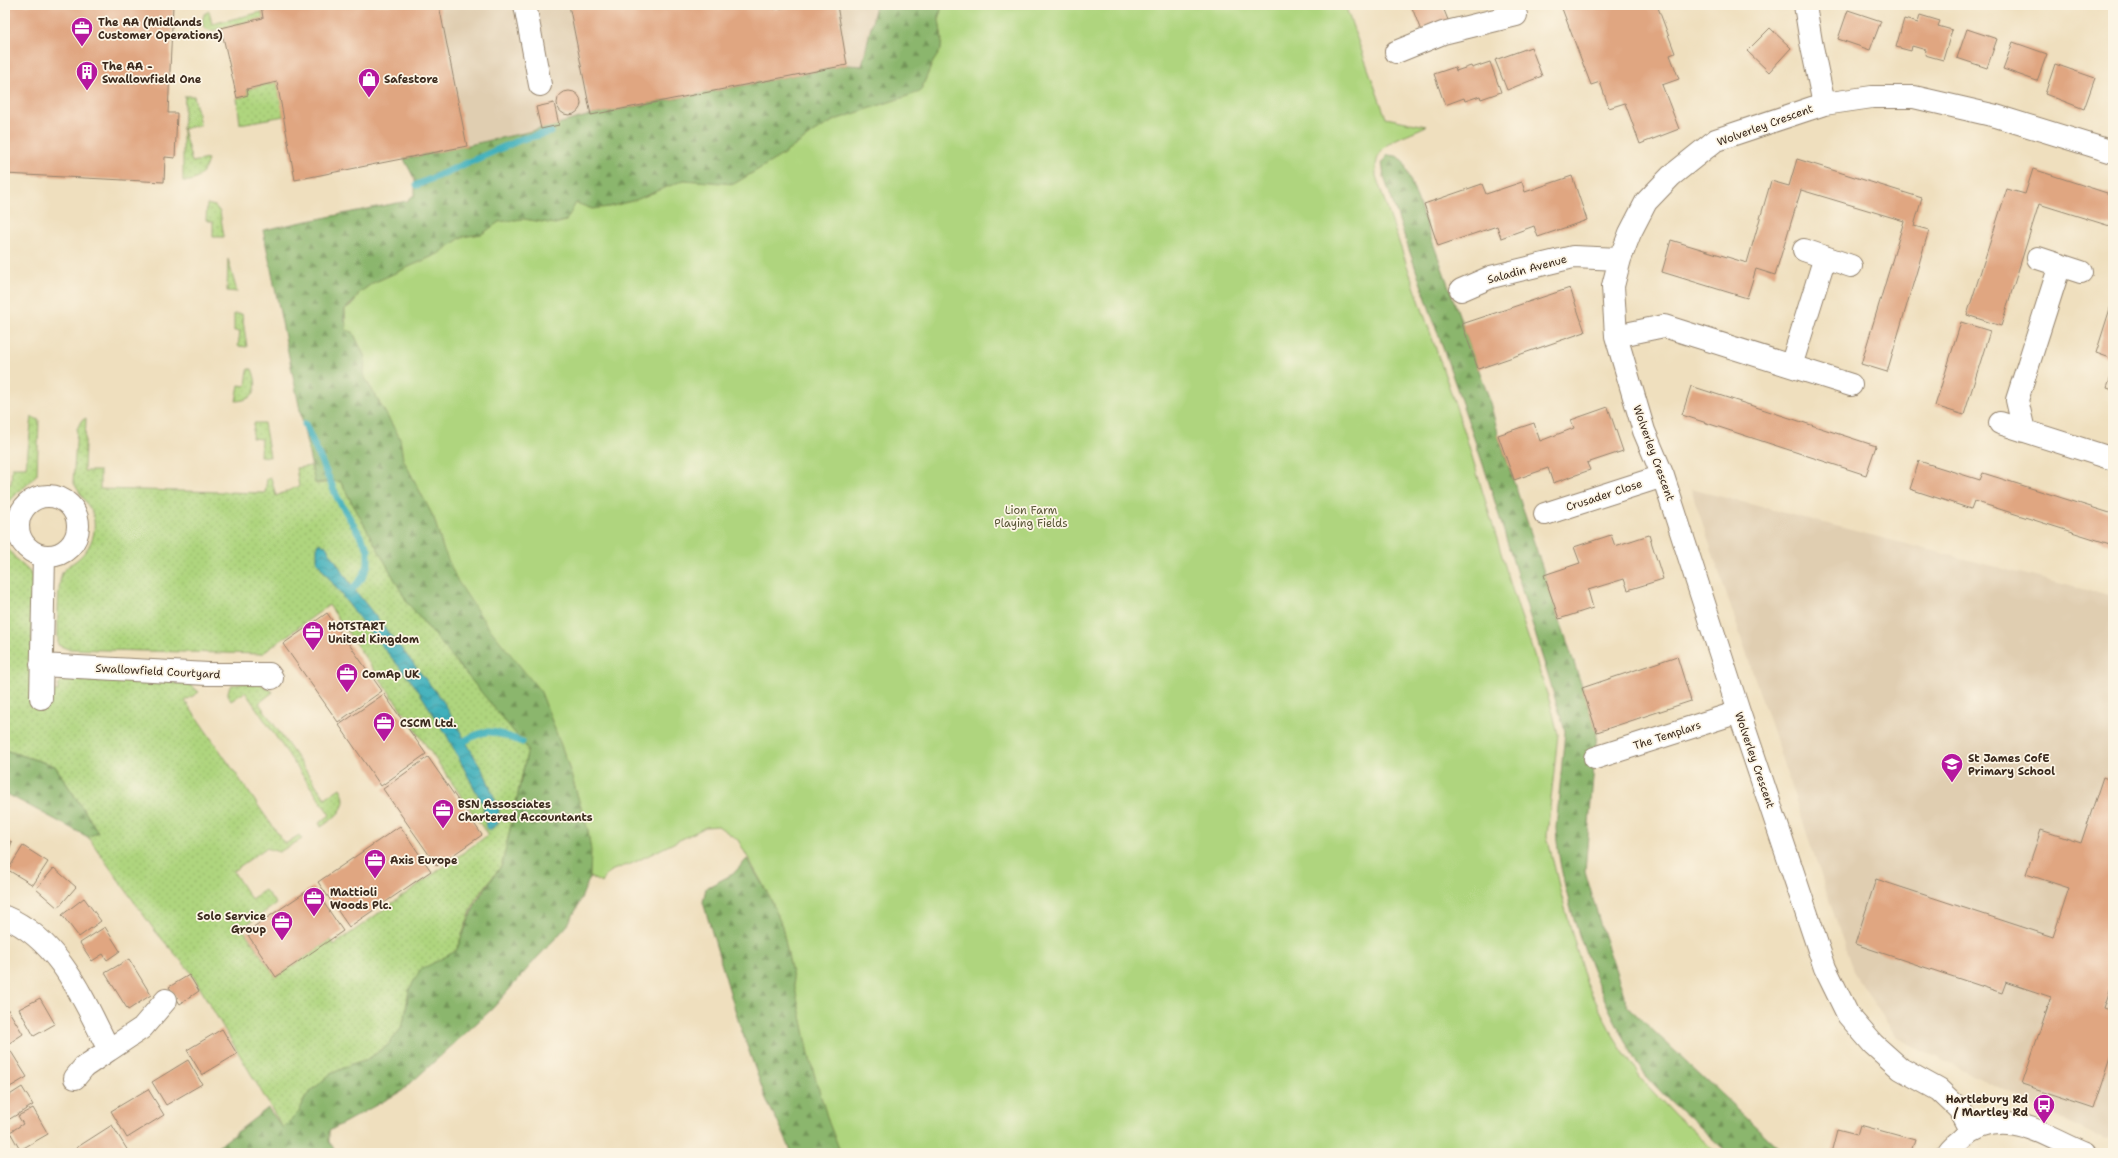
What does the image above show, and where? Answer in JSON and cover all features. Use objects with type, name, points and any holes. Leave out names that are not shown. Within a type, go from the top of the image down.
[{"type":"street","points":[[525,5],[540,85]]},
{"type":"street","points":[[1805,5],[1810,42],[1824,104]]},
{"type":"street","points":[[1396,52],[1487,17],[1516,15]]},
{"type":"street","name":"Wolverley Crescent","points":[[1971,1132],[1959,1109],[1939,1090],[1901,1069],[1873,1044],[1848,1015],[1825,968],[1739,712],[1663,476],[1644,431],[1616,336],[1613,286],[1620,259],[1630,233],[1646,202],[1671,176],[1716,140],[1824,104],[1872,97],[1914,97],[1996,116],[2113,152]]},
{"type":"street","points":[[1804,250],[1851,266]]},
{"type":"street","name":"Saladin Avenue","points":[[1461,290],[1491,277],[1573,257],[1620,259]]},
{"type":"street","points":[[1791,366],[1825,257]]},
{"type":"street","points":[[2038,258],[2081,272]]},
{"type":"street","points":[[2024,431],[2017,400],[2060,265]]},
{"type":"street","points":[[1616,336],[1664,326],[1851,384]]},
{"type":"street","points":[[2000,423],[2113,459]]},
{"type":"street","name":"Crusader Close","points":[[1544,514],[1663,476]]},
{"type":"street","points":[[43,496],[53,496],[63,499],[71,506],[76,515],[78,525],[74,540],[65,551],[56,556],[44,556],[30,551],[11,527],[25,505],[33,499],[43,496]]},
{"type":"street","points":[[41,698],[44,556]]},
{"type":"street","name":"Swallowfield Courtyard","points":[[41,665],[208,674],[269,674],[272,678]]},
{"type":"street","name":"The Templars","points":[[1595,758],[1739,712]]},
{"type":"street","points":[[5,918],[20,924],[49,947],[77,987],[109,1050]]},
{"type":"street","points":[[75,1078],[84,1066],[142,1028],[166,1000]]},
{"type":"street","points":[[1948,1153],[1971,1132],[1989,1125],[2007,1122],[2032,1127],[2086,1153]]},
{"type":"shaded area","points":[[261,5],[876,5],[862,66],[847,65],[295,180]]},
{"type":"shaded area","name":"St James CofE Primary School","points":[[1691,489],[2113,597],[2113,1138],[2105,1140],[1897,1038],[1853,971]]},
{"type":"green space","points":[[876,5],[942,5],[939,19],[942,39],[941,50],[933,62],[920,92],[835,120],[814,132],[781,156],[734,184],[684,180],[636,200],[609,207],[592,209],[576,203],[567,220],[555,224],[523,219],[499,222],[482,234],[462,237],[438,254],[373,283],[359,293],[355,300],[345,309],[344,319],[353,332],[365,357],[364,376],[400,438],[403,459],[434,518],[443,548],[541,692],[567,761],[588,830],[591,851],[590,877],[577,908],[567,926],[492,1009],[402,1091],[329,1131],[329,1142],[338,1153],[210,1153],[268,1108],[283,1128],[299,1112],[306,1096],[329,1075],[352,1064],[368,1059],[387,1046],[400,1030],[405,1017],[409,990],[420,970],[456,951],[477,900],[502,865],[528,749],[407,602],[340,481],[315,483],[263,230],[407,201],[415,194],[415,180],[404,159],[528,132],[591,115],[847,65],[862,66]]},
{"type":"green space","name":"Lion Farm Playing Fields","points":[[942,5],[1345,5],[1386,118],[1426,126],[1398,138],[1384,148],[1379,155],[1376,164],[1376,176],[1464,430],[1512,589],[1552,709],[1558,734],[1547,836],[1561,894],[1586,982],[1611,1032],[1641,1079],[1675,1115],[1717,1153],[841,1153],[829,1123],[811,1063],[782,926],[770,897],[738,840],[718,826],[706,827],[633,863],[613,870],[607,874],[602,883],[590,877],[591,851],[588,830],[567,761],[541,692],[486,624],[457,580],[443,548],[434,518],[403,459],[400,438],[364,376],[365,357],[353,332],[346,330],[345,309],[354,303],[359,293],[373,283],[438,254],[462,237],[482,234],[499,222],[523,219],[555,224],[566,221],[576,203],[592,209],[609,207],[636,200],[684,180],[734,184],[781,156],[814,132],[835,120],[920,92],[933,62],[941,50],[942,39],[939,19]]},
{"type":"green space","points":[[209,11],[212,24],[262,12],[263,18],[211,31],[204,28],[202,22],[204,14]]},
{"type":"green space","points":[[277,82],[284,116],[240,124],[237,98],[248,95],[247,89]]},
{"type":"green space","points":[[185,96],[194,96],[200,125],[183,129]]},
{"type":"green space","points":[[183,129],[192,162],[208,159],[200,176],[188,181],[183,181]]},
{"type":"green space","points":[[1388,155],[1396,156],[1403,160],[1488,395],[1500,440],[1597,732],[1585,871],[1602,930],[1628,1007],[1784,1153],[1728,1153],[1673,1103],[1642,1071],[1637,1064],[1602,994],[1580,938],[1571,909],[1559,853],[1556,828],[1565,731],[1486,473],[1384,177],[1382,162]]},
{"type":"green space","points":[[207,204],[215,206],[220,212],[224,237],[213,237],[213,222],[206,220]]},
{"type":"green space","points":[[228,259],[237,292],[227,291]]},
{"type":"green space","points":[[234,314],[242,314],[247,347],[238,346],[240,331],[234,331]]},
{"type":"green space","points":[[248,369],[252,369],[256,386],[252,395],[248,398],[236,401],[239,385],[246,386]]},
{"type":"green space","points":[[32,417],[39,420],[37,474],[10,501],[5,503],[5,484],[11,484],[12,467],[26,467]]},
{"type":"green space","points":[[86,418],[84,471],[100,471],[100,489],[265,493],[267,479],[271,478],[276,496],[299,486],[296,468],[311,466],[316,484],[340,481],[404,594],[528,749],[502,865],[475,900],[456,951],[409,990],[405,1017],[400,1030],[387,1046],[368,1059],[352,1064],[329,1075],[306,1096],[299,1112],[283,1128],[190,971],[155,931],[88,837],[98,832],[55,766],[5,750],[5,545],[17,560],[30,572],[32,577],[32,646],[37,686],[58,691],[58,684],[66,677],[187,682],[199,692],[185,701],[285,844],[299,835],[302,839],[279,852],[266,848],[233,871],[251,899],[265,890],[276,904],[242,928],[276,977],[330,940],[334,945],[488,835],[329,605],[262,654],[68,649],[58,645],[60,579],[62,573],[67,567],[78,559],[87,549],[94,532],[94,519],[92,512],[73,482],[77,429],[81,421]]},
{"type":"green space","points":[[254,423],[264,423],[270,457],[260,456],[261,439],[252,438]]},
{"type":"green space","points":[[258,682],[273,692],[259,703],[325,798],[340,788],[344,801],[343,806],[336,816],[321,827],[319,823],[330,815],[245,692],[231,701],[229,697],[228,691],[231,685]]},
{"type":"green space","points":[[5,750],[55,766],[98,832],[88,837],[5,793]]},
{"type":"green space","points":[[747,859],[770,897],[782,926],[811,1063],[829,1123],[841,1153],[792,1153],[767,1102],[739,1023],[703,902],[706,888],[733,874]]},
{"type":"water","points":[[321,543],[323,546],[325,545],[354,589],[443,701],[486,777],[499,809],[498,824],[490,830],[486,828],[483,805],[446,734],[416,687],[365,626],[317,562],[317,545]]},
{"type":"building","name":"The AA - Swallowfield One","points":[[5,5],[173,5],[168,113],[177,113],[175,158],[165,157],[164,182],[5,174]]},
{"type":"building","name":"Safestore","points":[[261,5],[439,5],[467,146],[295,180],[277,82],[247,89],[248,95],[237,98],[221,28],[263,18]]},
{"type":"building","points":[[569,5],[773,5],[774,9],[803,5],[837,5],[847,65],[591,115]]},
{"type":"building","points":[[1411,5],[1442,5],[1448,20],[1421,31]]},
{"type":"building","points":[[1657,5],[1675,53],[1670,55],[1679,79],[1662,85],[1679,129],[1640,144],[1625,103],[1609,108],[1600,82],[1591,85],[1561,6]]},
{"type":"building","points":[[1848,10],[1881,21],[1870,50],[1838,39]]},
{"type":"building","points":[[1920,15],[1940,21],[1938,26],[1952,30],[1943,60],[1925,55],[1926,50],[1912,46],[1911,51],[1896,47],[1904,19],[1918,23]]},
{"type":"building","points":[[1770,28],[1791,48],[1769,72],[1747,51]]},
{"type":"building","points":[[1967,29],[1997,39],[1987,68],[1957,58]]},
{"type":"building","points":[[2013,42],[2047,54],[2037,81],[2003,69]]},
{"type":"building","points":[[1531,47],[1542,76],[1507,90],[1495,60]]},
{"type":"building","points":[[1490,62],[1501,92],[1481,99],[1480,96],[1465,101],[1464,98],[1445,105],[1434,74],[1455,67],[1456,71]]},
{"type":"building","points":[[2055,64],[2095,78],[2084,109],[2045,94]]},
{"type":"building","points":[[569,91],[574,92],[580,98],[580,108],[574,114],[569,115],[564,114],[558,108],[557,103],[558,98],[564,92]]},
{"type":"building","points":[[554,103],[559,125],[541,129],[536,107]]},
{"type":"building","points":[[1797,159],[1922,198],[1914,226],[1929,230],[1887,372],[1861,364],[1904,221],[1801,190],[1775,275],[1756,269],[1747,298],[1662,272],[1671,240],[1747,263],[1771,181],[1789,186]]},
{"type":"building","points":[[2033,169],[2113,195],[2113,227],[2039,204],[2001,326],[1967,315],[2007,189],[2025,194]]},
{"type":"building","points":[[1572,176],[1587,220],[1538,237],[1534,226],[1501,238],[1497,226],[1438,246],[1424,204],[1482,184],[1486,194],[1522,182],[1525,192]]},
{"type":"building","points":[[1570,288],[1585,332],[1478,369],[1462,324]]},
{"type":"building","points":[[2113,299],[2113,359],[2096,353]]},
{"type":"building","points":[[1961,322],[1990,331],[1964,415],[1935,406]]},
{"type":"building","points":[[2113,371],[2113,390],[2107,388]]},
{"type":"building","points":[[1691,386],[1876,446],[1866,475],[1682,415]]},
{"type":"building","points":[[1608,407],[1623,451],[1587,463],[1590,470],[1553,483],[1548,468],[1514,480],[1498,435],[1534,423],[1540,441],[1574,428],[1571,420]]},
{"type":"building","points":[[1919,461],[1980,480],[1983,473],[2113,514],[2113,545],[1974,501],[1971,509],[1910,489]]},
{"type":"building","points":[[1611,535],[1615,546],[1649,535],[1663,579],[1628,590],[1624,579],[1588,590],[1593,608],[1559,619],[1544,575],[1580,563],[1574,547]]},
{"type":"building","points":[[327,613],[382,691],[338,722],[283,644]]},
{"type":"building","points":[[1677,656],[1691,701],[1597,732],[1582,688]]},
{"type":"building","points":[[384,694],[426,754],[381,786],[339,725]]},
{"type":"building","points":[[428,757],[482,835],[437,866],[383,789]]},
{"type":"building","points":[[2103,777],[2113,781],[2113,981],[2104,1008],[2113,1011],[2113,1051],[2094,1108],[2022,1084],[2051,997],[2006,982],[2002,993],[1855,944],[1876,879],[2053,937],[2069,888],[2026,874],[2041,830],[2081,843]]},
{"type":"building","points":[[400,826],[431,871],[349,927],[318,882]]},
{"type":"building","points":[[5,839],[12,842],[5,860]]},
{"type":"building","points":[[23,846],[48,862],[33,885],[8,870]]},
{"type":"building","points":[[54,868],[76,887],[58,908],[36,889]]},
{"type":"building","points":[[313,887],[343,931],[276,977],[246,932]]},
{"type":"building","points":[[84,898],[101,921],[79,937],[62,915]]},
{"type":"building","points":[[105,927],[120,951],[107,960],[103,954],[92,961],[80,943]]},
{"type":"building","points":[[129,959],[151,995],[128,1010],[105,973]]},
{"type":"building","points":[[189,975],[199,991],[180,1004],[169,987]]},
{"type":"building","points":[[40,998],[55,1024],[34,1036],[19,1009]]},
{"type":"building","points":[[7,1008],[23,1034],[5,1046],[5,1010]]},
{"type":"building","points":[[222,1029],[237,1054],[202,1075],[187,1050]]},
{"type":"building","points":[[10,1050],[27,1077],[10,1087],[5,1079],[5,1053]]},
{"type":"building","points":[[188,1060],[202,1084],[166,1105],[152,1082]]},
{"type":"building","points":[[22,1087],[33,1105],[8,1120],[5,1115],[5,1098]]},
{"type":"building","points":[[148,1089],[164,1115],[127,1138],[111,1111]]},
{"type":"building","points":[[33,1108],[48,1134],[20,1150],[10,1132],[23,1124],[18,1116]]},
{"type":"building","points":[[112,1125],[128,1151],[125,1153],[79,1153],[76,1148]]},
{"type":"building","points":[[1860,1125],[1915,1140],[1911,1153],[1831,1153],[1837,1130],[1857,1135]]},
{"type":"waterway","points":[[417,185],[522,139],[551,132]]},
{"type":"waterway","points":[[305,424],[337,497],[368,549],[368,565],[362,578],[349,593]]},
{"type":"waterway","points":[[460,744],[477,735],[491,732],[522,742]]},
{"type":"place","name":"The AA (Midlands Customer Operations)","points":[[82,48]]},
{"type":"place","name":"The AA - Swallowfield One","points":[[87,92]]},
{"type":"place","name":"Safestore","points":[[369,98]]},
{"type":"place","name":"HOTSTART United Kingdom","points":[[313,652]]},
{"type":"place","name":"ComAp UK","points":[[347,694]]},
{"type":"place","name":"CSCM Ltd.","points":[[384,742]]},
{"type":"place","name":"St James CofE Primary School","points":[[1952,784]]},
{"type":"place","name":"BSN Assosciates Chartered Accountants","points":[[443,830]]},
{"type":"place","name":"Axis Europe","points":[[375,880]]},
{"type":"place","name":"Mattioli Woods Plc.","points":[[314,918]]},
{"type":"place","name":"Solo Service Group","points":[[282,942]]},
{"type":"place","name":"Hartlebury Rd / Martley Rd","points":[[2044,1124]]}]
